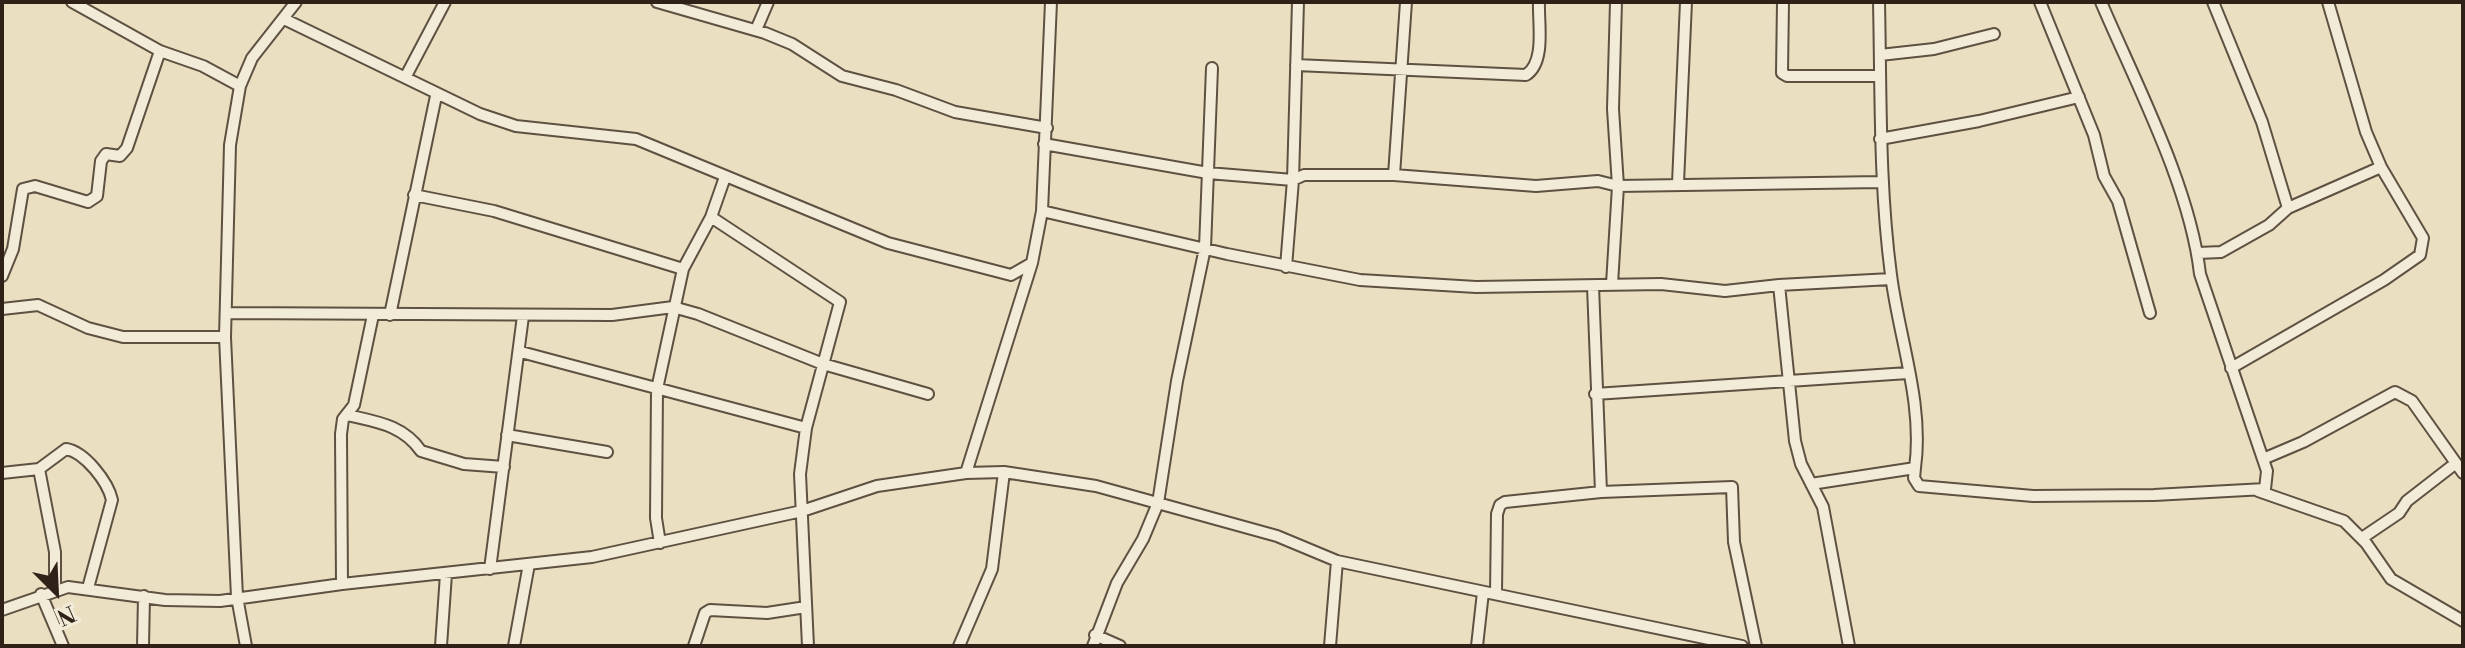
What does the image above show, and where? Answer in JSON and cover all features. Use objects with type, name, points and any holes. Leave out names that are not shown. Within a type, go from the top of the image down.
[{"type":"street","points":[[72,2],[160,51],[203,66],[240,86]]},
{"type":"street","points":[[246,646],[237,597],[225,337],[230,145],[240,86],[252,58],[296,2]]},
{"type":"street","points":[[406,76],[445,2]]},
{"type":"street","points":[[658,2],[756,30],[792,44],[842,76],[896,90],[955,112],[1047,128]]},
{"type":"street","points":[[756,30],[768,2]]},
{"type":"street","points":[[966,473],[1032,263],[1042,211],[1051,2]]},
{"type":"street","points":[[1286,267],[1293,180],[1298,2]]},
{"type":"street","points":[[1394,175],[1406,2]]},
{"type":"street","points":[[1296,65],[1401,71],[1531,72],[1538,57],[1539,2]]},
{"type":"street","points":[[1612,284],[1618,186],[1613,109],[1616,2]]},
{"type":"street","points":[[1678,183],[1686,2]]},
{"type":"street","points":[[1783,2],[1782,73],[1787,76],[1878,76]]},
{"type":"street","points":[[1879,2],[1881,182],[1891,279],[1918,450],[1914,478],[1919,486],[2033,496],[2265,489],[2267,482],[2263,459],[2200,274],[2198,253],[2172,172],[2101,2]]},
{"type":"street","points":[[2040,2],[2079,97],[2104,176],[2118,201],[2150,313]]},
{"type":"street","points":[[2213,2],[2262,122],[2288,208]]},
{"type":"street","points":[[2231,368],[2384,280],[2420,255],[2423,238],[2381,167],[2366,132],[2328,2]]},
{"type":"street","points":[[284,19],[406,76],[436,96],[516,126],[636,139],[850,229],[925,255],[1011,275],[1032,263]]},
{"type":"street","points":[[1880,55],[1948,47],[1994,34]]},
{"type":"street","points":[[2,276],[13,249],[23,189],[35,186],[88,202],[97,196],[101,161],[106,154],[120,156],[127,148],[160,51]]},
{"type":"street","points":[[1120,646],[1094,640],[1158,503],[1177,381],[1205,248],[1212,68]]},
{"type":"street","points":[[390,315],[436,96]]},
{"type":"street","points":[[1880,139],[1979,121],[2079,97]]},
{"type":"street","points":[[1044,144],[1208,173],[1293,180],[1304,175],[1394,175],[1536,186],[1598,181],[1618,186],[1881,182]]},
{"type":"street","points":[[2198,253],[2221,252],[2269,225],[2288,208],[2381,167]]},
{"type":"street","points":[[660,543],[656,518],[657,389],[683,269],[711,217],[725,177]]},
{"type":"street","points":[[414,195],[494,211],[683,269]]},
{"type":"street","points":[[1042,211],[1286,267],[1382,281],[1476,287],[1661,284],[1725,291],[1891,279]]},
{"type":"street","points":[[711,217],[839,299],[840,307],[806,428],[800,474],[808,646]]},
{"type":"street","points":[[1779,285],[1795,441],[1823,507],[1849,646]]},
{"type":"street","points":[[1593,286],[1601,492]]},
{"type":"street","points":[[2,309],[38,305],[88,328],[123,337],[225,337]]},
{"type":"street","points":[[226,313],[612,315],[673,307],[823,364],[928,394]]},
{"type":"street","points":[[342,584],[341,434],[354,405],[373,315]]},
{"type":"street","points":[[490,569],[521,352],[523,316]]},
{"type":"street","points":[[521,352],[806,428]]},
{"type":"street","points":[[1595,394],[1908,373]]},
{"type":"street","points":[[2263,459],[2303,442],[2395,392],[2412,401],[2459,468],[2407,501],[2391,519],[2362,538]]},
{"type":"street","points":[[347,415],[394,427],[415,440],[421,451],[464,464],[504,467]]},
{"type":"street","points":[[507,435],[607,452]]},
{"type":"street","points":[[2,473],[39,469],[60,451],[74,451],[82,456],[110,492],[109,517],[88,588]]},
{"type":"street","points":[[1811,484],[1915,468]]},
{"type":"street","points":[[39,469],[55,552],[55,589]]},
{"type":"street","points":[[959,646],[992,569],[1004,472]]},
{"type":"street","points":[[2,610],[55,589],[88,588],[209,601],[592,557],[802,511],[877,486],[966,473],[1004,472],[1096,486],[1277,536],[1337,561],[1742,646]]},
{"type":"street","points":[[1496,593],[1500,505],[1601,492],[1732,487],[1734,542],[1756,646]]},
{"type":"street","points":[[2257,491],[2344,521],[2362,538],[2391,579],[2463,621]]},
{"type":"street","points":[[1330,646],[1337,561]]},
{"type":"street","points":[[514,646],[529,564]]},
{"type":"street","points":[[441,646],[446,574]]},
{"type":"street","points":[[1477,646],[1483,592]]},
{"type":"street","points":[[41,594],[63,646]]},
{"type":"street","points":[[143,646],[144,596]]},
{"type":"street","points":[[694,646],[705,613],[710,610],[767,613],[806,607]]}]
